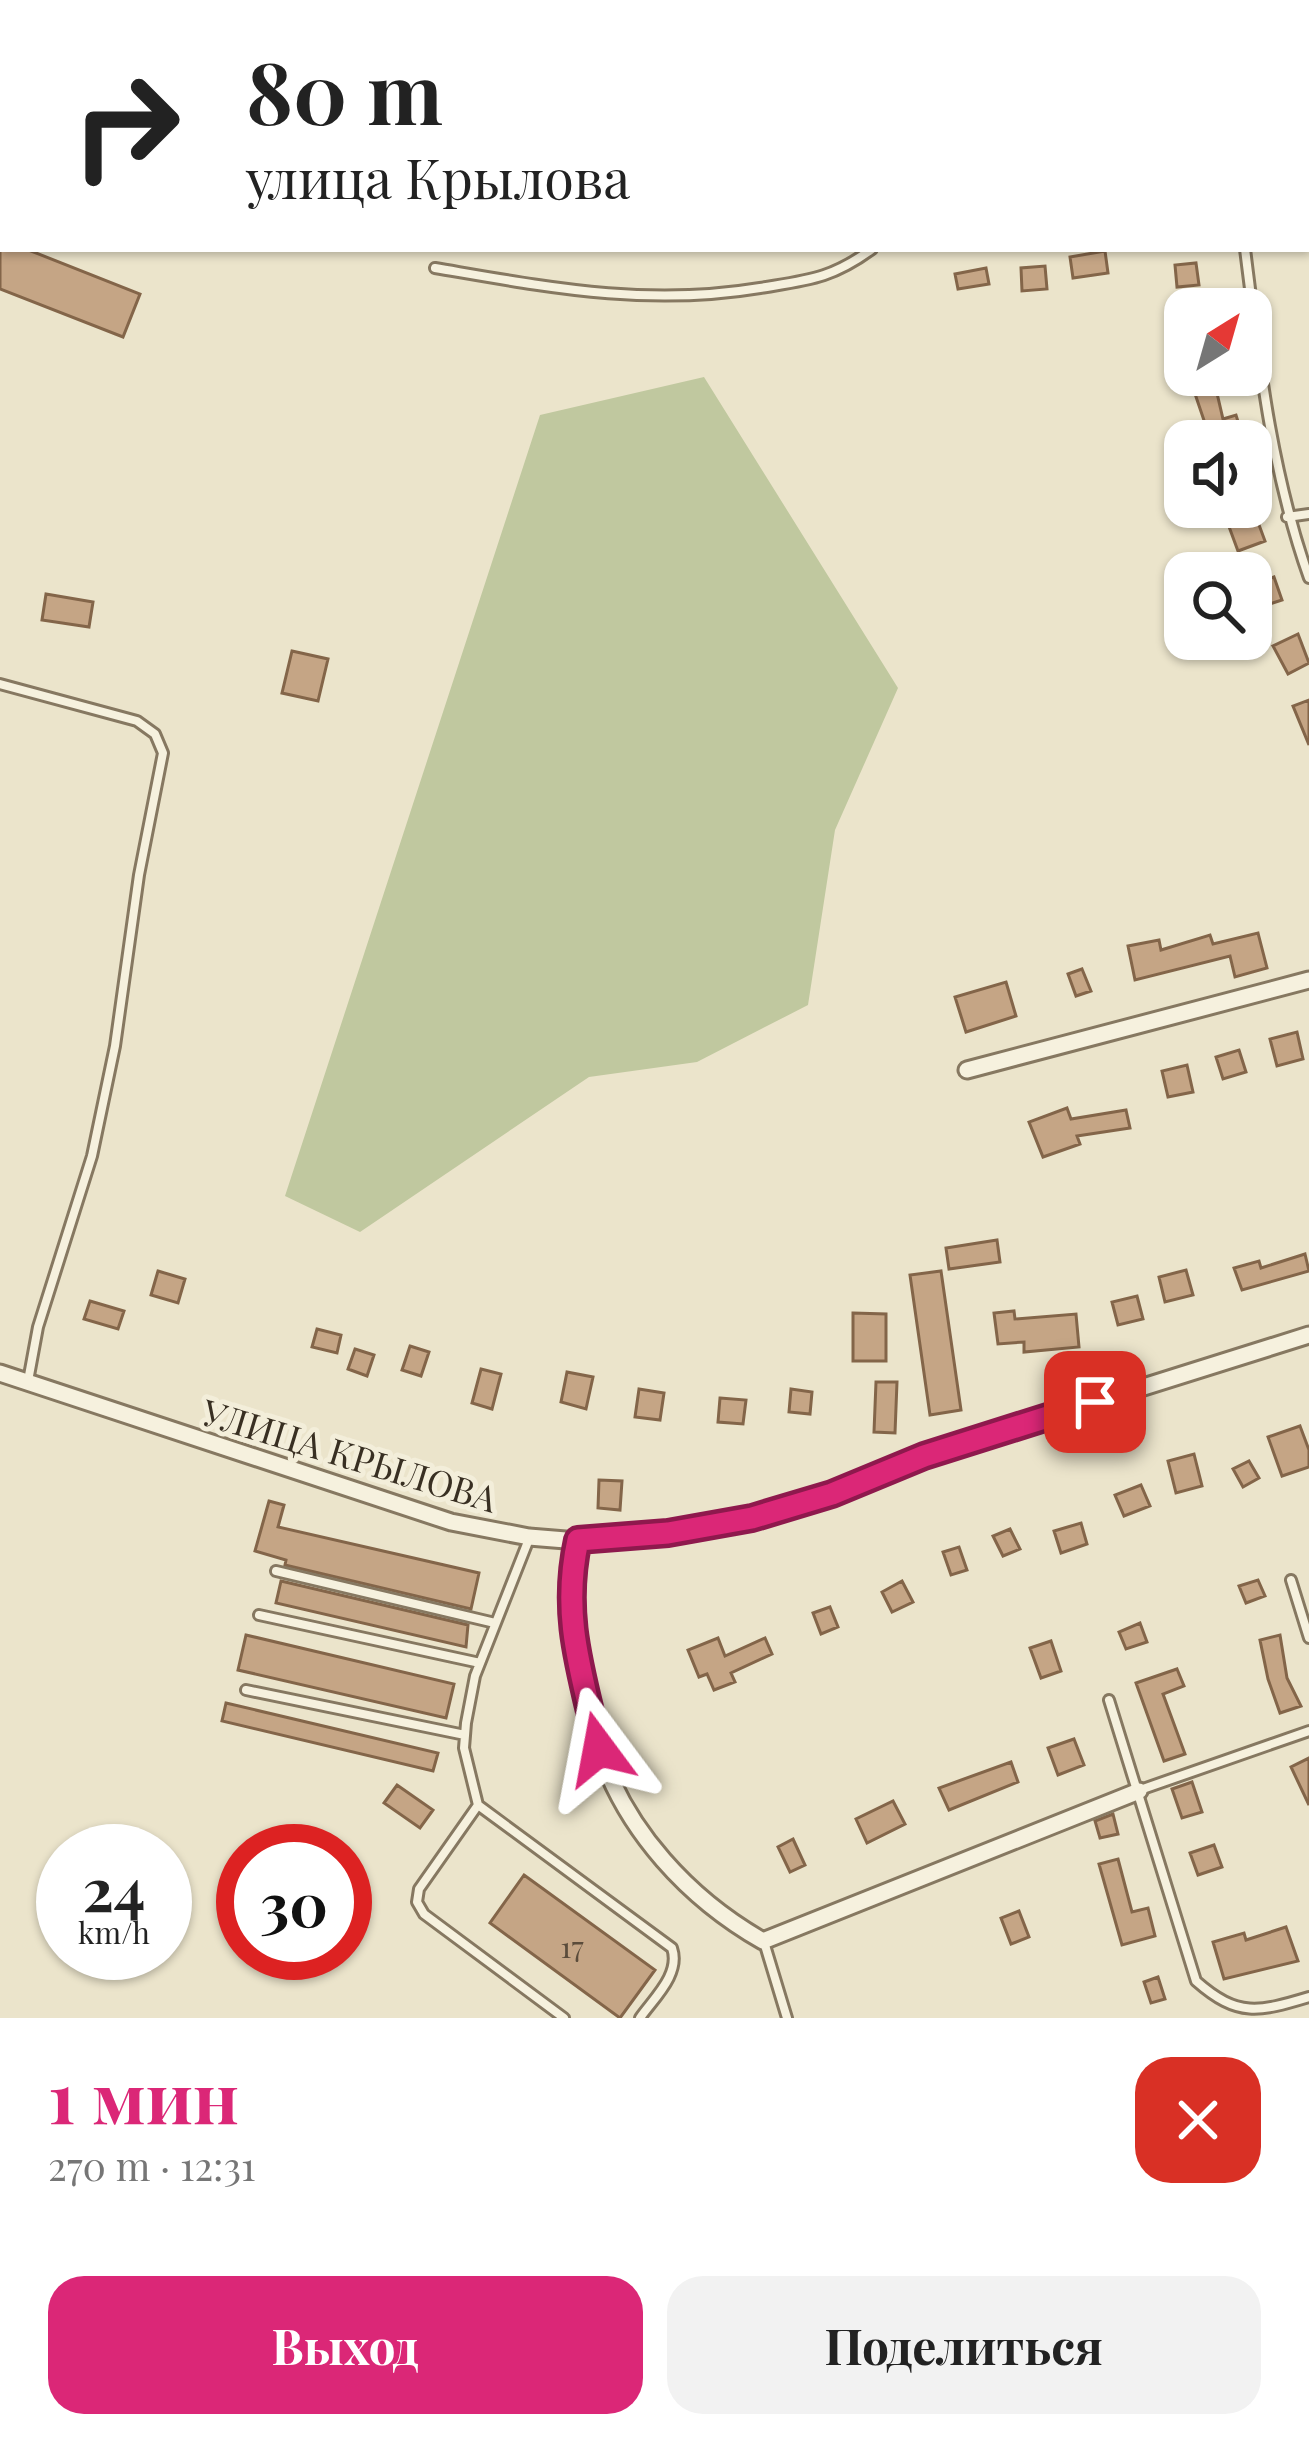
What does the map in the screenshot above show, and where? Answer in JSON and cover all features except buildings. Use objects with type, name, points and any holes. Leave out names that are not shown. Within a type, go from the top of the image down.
[{"type":"street","points":[[967,1070],[1309,980]]},
{"type":"street","name":"УЛИЦА КРЫЛОВА","points":[[0,1372],[451,1522],[529,1538],[578,1540],[668,1533],[752,1518],[832,1494],[924,1456],[1309,1335]]},
{"type":"street","points":[[578,1540],[569,1583],[572,1631],[599,1749],[625,1808],[665,1864],[764,1941],[1138,1791]]},
{"type":"lane","points":[[435,268],[590,295],[668,298],[715,296],[831,276],[867,252]]},
{"type":"lane","points":[[1245,252],[1265,408],[1287,517],[1309,578]]},
{"type":"lane","points":[[1287,517],[1309,514]]},
{"type":"lane","points":[[0,683],[137,721],[155,734],[163,753],[92,1156],[38,1327],[27,1382]]},
{"type":"lane","points":[[529,1538],[480,1664],[464,1748],[478,1805],[672,1948],[673,1972],[640,2018]]},
{"type":"lane","points":[[276,1571],[495,1623]]},
{"type":"lane","points":[[1292,1580],[1309,1638]]},
{"type":"lane","points":[[259,1615],[480,1664]]},
{"type":"lane","points":[[246,1690],[465,1735]]},
{"type":"lane","points":[[1109,1700],[1196,1982],[1220,2002],[1247,2011],[1309,1997]]},
{"type":"lane","points":[[1138,1791],[1309,1731]]},
{"type":"lane","points":[[478,1805],[419,1889],[417,1902],[424,1914],[564,2018]]},
{"type":"lane","points":[[764,1941],[787,2018]]},
{"type":"green space","points":[[704,377],[898,688],[835,830],[808,1005],[697,1062],[589,1077],[360,1232],[285,1196],[540,415]]},
{"type":"route","points":[[599,1749],[572,1631],[569,1583],[578,1540],[668,1533],[752,1518],[832,1494],[924,1456],[1095,1402]]}]
